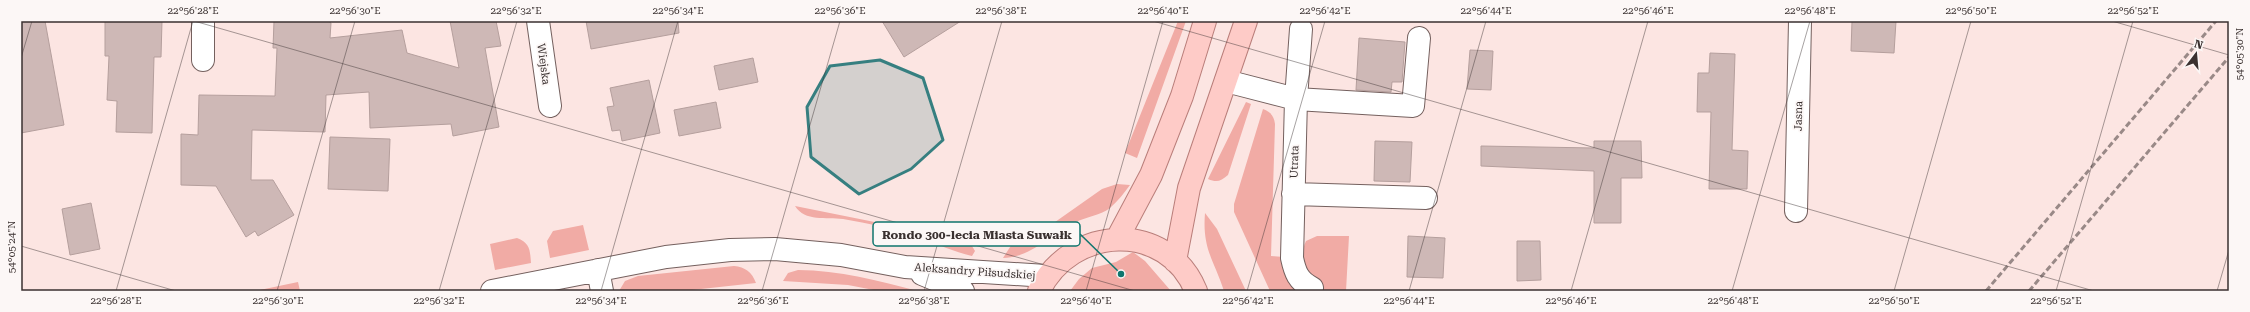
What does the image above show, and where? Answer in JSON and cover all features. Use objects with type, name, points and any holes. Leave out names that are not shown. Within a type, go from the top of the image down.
[{"type":"main road","points":[[1117,239],[1152,175],[1182,96],[1205,21]]},
{"type":"main road","points":[[1175,261],[1189,188],[1246,21]]},
{"type":"main road","points":[[1042,284],[1065,256],[1090,244],[1117,239],[1138,242],[1158,249],[1175,261],[1192,281],[1196,291]]},
{"type":"street","points":[[203,21],[203,60]]},
{"type":"street","name":"Wiejska","points":[[538,21],[550,106]]},
{"type":"street","name":"Jasna","points":[[1796,211],[1800,21]]},
{"type":"street","name":"Utrata","points":[[1301,28],[1296,99],[1292,258],[1294,269],[1303,283],[1312,288]]},
{"type":"street","points":[[1226,81],[1296,99],[1413,106],[1418,38]]},
{"type":"street","points":[[1293,194],[1426,198]]},
{"type":"street","name":"Aleksandry Piłsudskiej","points":[[492,291],[666,257],[730,250],[775,249],[841,255],[905,267],[1042,284]]},
{"type":"street","name":"Aleksandry Piłsudskiej","points":[[905,267],[963,291]]},
{"type":"street","points":[[598,270],[602,291]]},
{"type":"highlighted area","points":[[880,60],[923,78],[943,140],[911,169],[859,194],[811,157],[807,107],[830,66]]},
{"type":"shaded area","points":[[1178,21],[1186,21],[1137,158],[1125,153]]},
{"type":"shaded area","points":[[1246,102],[1251,104],[1228,175],[1219,181],[1208,179]]},
{"type":"shaded area","points":[[1263,109],[1272,115],[1275,124],[1271,256],[1284,257],[1302,291],[1270,291],[1234,212],[1234,204]]},
{"type":"shaded area","points":[[1117,184],[1130,185],[1116,203],[1110,208],[1076,222],[1023,254],[1003,258],[1012,244],[1048,227],[1102,189]]},
{"type":"shaded area","points":[[795,206],[969,241],[975,251],[972,256],[952,250],[920,237],[872,224],[843,219],[810,217],[799,211]]},
{"type":"shaded area","points":[[1205,213],[1217,229],[1246,291],[1224,291],[1207,245],[1205,236]]},
{"type":"shaded area","points":[[583,225],[589,250],[550,258],[547,241],[553,231]]},
{"type":"shaded area","points":[[1317,236],[1349,236],[1346,291],[1312,291],[1312,276],[1304,264],[1303,250],[1306,241]]},
{"type":"shaded area","points":[[517,238],[525,242],[527,245],[531,263],[495,270],[490,244]]},
{"type":"shaded area","points":[[1133,252],[1145,261],[1171,291],[1070,291],[1079,279],[1092,268],[1116,262]]},
{"type":"shaded area","points":[[734,266],[748,271],[756,283],[683,291],[619,291],[625,281],[638,276]]},
{"type":"shaded area","points":[[798,270],[813,270],[844,274],[918,291],[879,291],[848,285],[783,281],[788,273]]},
{"type":"shaded area","points":[[298,282],[300,291],[255,291]]},
{"type":"building","points":[[21,21],[45,21],[64,125],[21,133]]},
{"type":"building","points":[[105,21],[162,21],[161,57],[154,57],[152,133],[116,132],[117,101],[107,100],[109,56],[105,56]]},
{"type":"building","points":[[274,21],[328,21],[331,23],[330,38],[402,30],[407,53],[459,68],[450,21],[496,21],[501,46],[485,48],[499,127],[453,136],[451,124],[370,128],[369,92],[326,95],[325,132],[252,130],[251,180],[273,180],[294,215],[258,236],[255,231],[246,237],[216,186],[181,185],[181,134],[198,135],[199,95],[275,96],[277,48],[273,48]]},
{"type":"building","points":[[586,21],[678,21],[679,33],[591,49]]},
{"type":"building","points":[[882,21],[961,21],[904,57]]},
{"type":"building","points":[[1852,21],[1896,21],[1894,53],[1851,51]]},
{"type":"building","points":[[1359,38],[1405,42],[1402,82],[1392,82],[1391,92],[1356,90]]},
{"type":"building","points":[[1470,50],[1493,51],[1491,90],[1467,89]]},
{"type":"building","points":[[1710,53],[1735,54],[1732,150],[1748,151],[1747,189],[1709,189],[1711,112],[1697,112],[1698,73],[1709,73]]},
{"type":"building","points":[[753,58],[758,82],[719,90],[714,66]]},
{"type":"building","points":[[649,80],[660,133],[622,141],[620,130],[612,131],[607,107],[614,106],[610,88]]},
{"type":"building","points":[[716,102],[721,128],[679,136],[674,110]]},
{"type":"building","points":[[330,137],[390,139],[388,191],[328,189]]},
{"type":"building","points":[[1375,141],[1412,142],[1410,182],[1374,181]]},
{"type":"building","points":[[1594,141],[1641,141],[1642,178],[1621,178],[1621,223],[1594,223],[1594,171],[1481,166],[1481,146],[1594,148]]},
{"type":"building","points":[[91,203],[100,249],[70,255],[62,209]]},
{"type":"building","points":[[1408,236],[1445,238],[1443,278],[1407,277]]},
{"type":"building","points":[[1517,241],[1540,241],[1541,280],[1517,281]]},
{"type":"railway","points":[[1986,291],[2216,21]]},
{"type":"railway","points":[[2029,291],[2229,57]]},
{"type":"place","name":"Rondo 300-lecia Miasta Suwałk","points":[[1121,274]]}]
